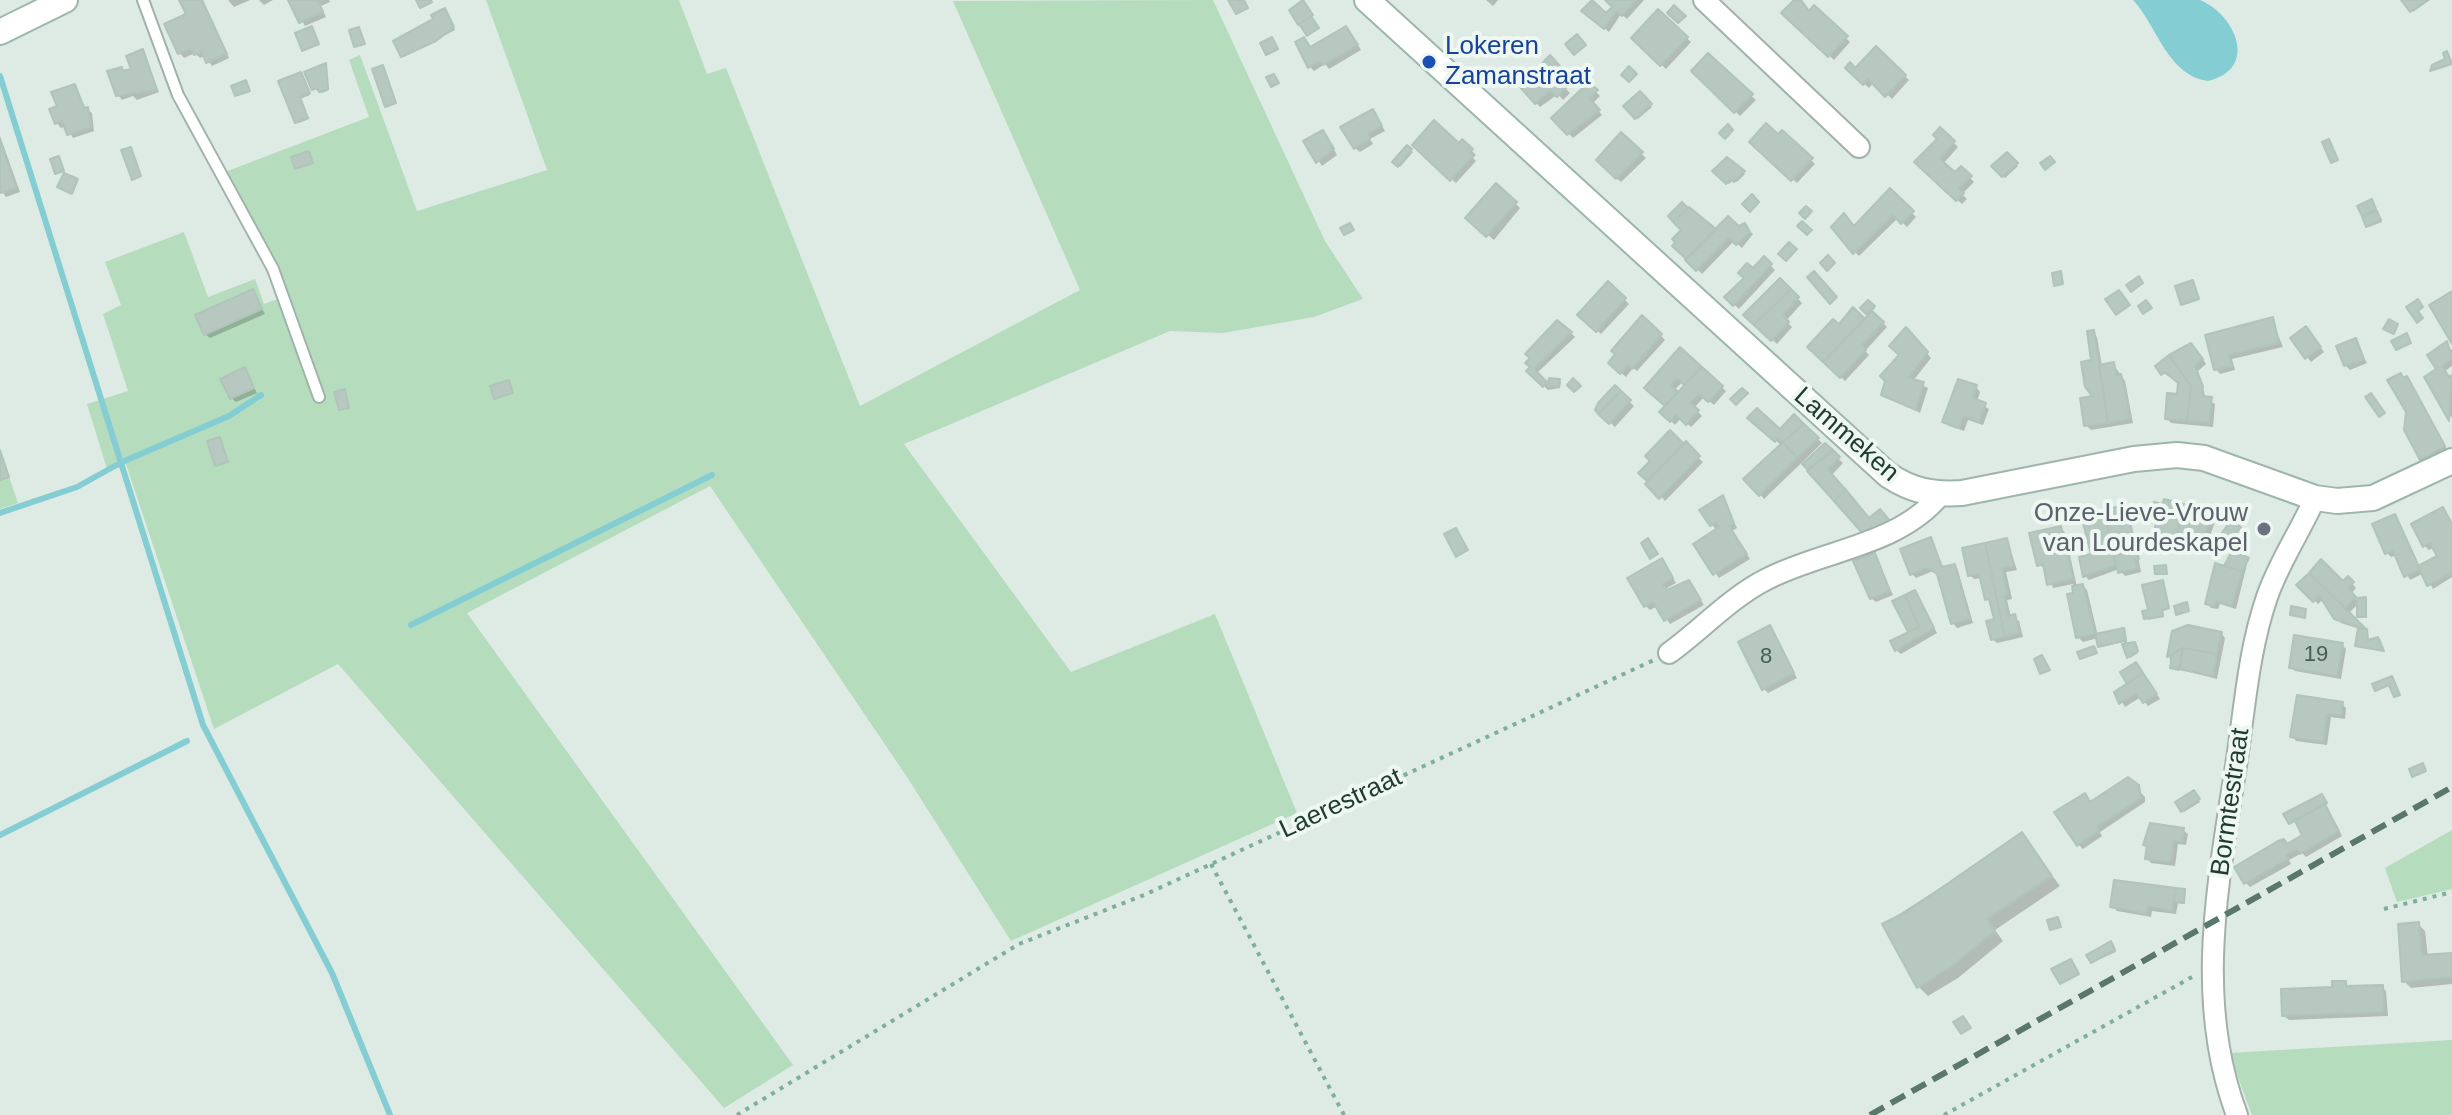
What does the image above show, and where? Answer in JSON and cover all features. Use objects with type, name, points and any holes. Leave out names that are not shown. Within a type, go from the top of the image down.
[{"type":"street","points":[[0,32],[65,0]]},
{"type":"street","name":"Lammeken","points":[[1367,0],[1888,475],[1905,486],[1941,494],[2134,459],[2177,455],[2228,466],[2315,498],[2337,501],[2373,498],[2452,461]]},
{"type":"street","points":[[1704,0],[1859,147]]},
{"type":"street","points":[[1669,653],[1764,580],[1861,546],[1896,529],[1928,511],[1941,494]]},
{"type":"street","name":"Bormtestraat","points":[[2237,1115],[2215,1038],[2212,966],[2218,890],[2255,638],[2278,570],[2315,498]]},
{"type":"lane","points":[[143,0],[178,95],[273,269],[319,397]]},
{"type":"path","name":"Laerestraat","points":[[737,1115],[1019,944],[1211,864],[1669,653]]},
{"type":"path","points":[[1211,864],[1344,1115]]},
{"type":"path","points":[[2384,909],[2452,892]]},
{"type":"path","points":[[1944,1115],[2212,966]]},
{"type":"green space","points":[[486,0],[679,0],[707,74],[726,68],[860,406],[1080,290],[953,1],[1213,0],[1325,241],[1363,299],[1314,317],[1223,333],[1170,331],[904,444],[1071,672],[1215,614],[1297,813],[1011,941],[907,777],[710,486],[467,613],[793,1065],[724,1108],[338,664],[214,729],[126,464],[108,472],[87,404],[128,391],[103,314],[121,305],[105,262],[184,232],[208,297],[255,279],[264,304],[288,295],[279,268],[225,172],[369,117],[349,60],[360,55],[417,211],[547,170]]},
{"type":"green space","points":[[0,450],[18,503],[0,509]]},
{"type":"green space","points":[[2452,830],[2452,889],[2397,902],[2385,868]]},
{"type":"green space","points":[[2452,1040],[2452,1115],[2252,1115],[2229,1053]]},
{"type":"water","points":[[2133,0],[2200,0],[2213,7],[2224,17],[2237,42],[2233,65],[2224,75],[2208,81],[2182,70]]},
{"type":"building","points":[[179,0],[202,0],[227,54],[206,63],[202,52],[194,55],[191,49],[178,54],[164,24],[186,14]]},
{"type":"building","points":[[288,0],[321,0],[318,1],[323,12],[299,23]]},
{"type":"building","points":[[416,0],[431,0],[432,2],[420,8]]},
{"type":"building","points":[[1228,0],[1244,0],[1248,8],[1236,14]]},
{"type":"building","points":[[1303,0],[1313,15],[1298,25],[1289,10]]},
{"type":"building","points":[[1592,0],[1606,13],[1612,7],[1605,0],[1636,0],[1622,16],[1616,11],[1604,29],[1581,11]]},
{"type":"building","points":[[1794,0],[1801,0],[1809,11],[1814,5],[1848,36],[1828,57],[1781,13]]},
{"type":"building","points":[[2401,0],[2427,0],[2410,12]]},
{"type":"building","points":[[1674,5],[1686,16],[1678,23],[1667,13]]},
{"type":"building","points":[[445,8],[454,27],[436,41],[401,57],[393,41],[433,19],[431,15]]},
{"type":"building","points":[[1658,9],[1688,37],[1660,66],[1631,38]]},
{"type":"building","points":[[1311,16],[1319,28],[1307,36],[1299,24]]},
{"type":"building","points":[[312,26],[319,44],[302,51],[295,33]]},
{"type":"building","points":[[1346,26],[1358,45],[1323,65],[1320,61],[1308,68],[1295,42],[1304,37],[1310,47]]},
{"type":"building","points":[[359,27],[365,44],[354,47],[349,30]]},
{"type":"building","points":[[1577,34],[1586,45],[1574,55],[1565,44]]},
{"type":"building","points":[[1272,37],[1278,49],[1266,55],[1260,43]]},
{"type":"building","points":[[1876,46],[1906,75],[1885,97],[1868,79],[1863,85],[1845,68],[1850,62],[1855,68]]},
{"type":"building","points":[[143,49],[157,90],[116,96],[107,71],[122,67],[123,71],[131,69],[126,56]]},
{"type":"building","points":[[2447,51],[2452,64],[2430,71],[2432,65],[2445,59],[2443,53]]},
{"type":"building","points":[[1708,53],[1753,94],[1734,113],[1691,71]]},
{"type":"building","points":[[1550,55],[1569,76],[1562,82],[1567,87],[1557,97],[1549,91],[1535,104],[1520,87]]},
{"type":"building","points":[[326,63],[328,89],[319,92],[317,88],[312,90],[304,72]]},
{"type":"building","points":[[383,65],[396,103],[385,107],[372,69]]},
{"type":"building","points":[[1629,66],[1637,74],[1629,82],[1621,75]]},
{"type":"building","points":[[301,72],[310,93],[300,97],[308,118],[295,123],[278,81]]},
{"type":"building","points":[[1274,74],[1279,83],[1271,87],[1266,77]]},
{"type":"building","points":[[246,80],[250,91],[235,96],[231,86]]},
{"type":"building","points":[[1589,82],[1598,90],[1589,98],[1600,110],[1567,135],[1551,118]]},
{"type":"building","points":[[75,84],[84,108],[88,107],[91,127],[67,135],[62,121],[55,124],[49,109],[57,106],[51,92]]},
{"type":"building","points":[[1640,91],[1652,104],[1635,119],[1623,106]]},
{"type":"building","points":[[1373,109],[1382,126],[1368,134],[1370,139],[1354,149],[1340,127]]},
{"type":"building","points":[[1434,120],[1459,143],[1462,139],[1473,149],[1470,153],[1473,156],[1450,181],[1412,145]]},
{"type":"building","points":[[1766,123],[1778,134],[1782,130],[1813,158],[1791,181],[1749,142]]},
{"type":"building","points":[[1728,124],[1733,130],[1725,139],[1719,133]]},
{"type":"building","points":[[1940,127],[1955,141],[1940,159],[1955,172],[1961,166],[1972,176],[1959,188],[1964,193],[1956,201],[1914,162],[1937,139],[1933,135]]},
{"type":"building","points":[[1323,130],[1334,149],[1316,163],[1303,141]]},
{"type":"building","points":[[1621,132],[1643,152],[1616,179],[1596,160]]},
{"type":"building","points":[[2329,139],[2338,160],[2331,163],[2322,142]]},
{"type":"building","points":[[0,140],[17,188],[0,193]]},
{"type":"building","points":[[1407,145],[1412,149],[1398,167],[1392,162]]},
{"type":"building","points":[[131,147],[141,176],[132,180],[121,150]]},
{"type":"building","points":[[309,151],[313,163],[295,169],[291,157]]},
{"type":"building","points":[[2007,152],[2018,163],[2002,177],[1991,166]]},
{"type":"building","points":[[59,156],[64,171],[55,174],[50,159]]},
{"type":"building","points":[[2050,156],[2055,162],[2045,170],[2040,163]]},
{"type":"building","points":[[1727,157],[1745,171],[1734,182],[1731,179],[1726,184],[1712,171]]},
{"type":"building","points":[[64,173],[78,179],[72,194],[57,187]]},
{"type":"building","points":[[1496,183],[1517,202],[1486,237],[1465,218]]},
{"type":"building","points":[[1890,188],[1914,211],[1901,224],[1893,215],[1853,254],[1831,227],[1844,213],[1854,226]]},
{"type":"building","points":[[1752,194],[1759,202],[1750,212],[1742,204]]},
{"type":"building","points":[[2372,199],[2376,209],[2362,216],[2357,206]]},
{"type":"building","points":[[1682,202],[1688,208],[1673,222],[1668,216]]},
{"type":"building","points":[[1806,206],[1812,211],[1805,219],[1799,213]]},
{"type":"building","points":[[1689,207],[1716,229],[1686,259],[1672,246],[1675,242],[1672,239],[1681,230],[1673,222]]},
{"type":"building","points":[[2377,211],[2381,220],[2366,227],[2362,217]]},
{"type":"building","points":[[1728,216],[1739,226],[1745,223],[1750,232],[1736,245],[1729,238],[1696,271],[1685,260]]},
{"type":"building","points":[[1802,221],[1812,230],[1807,235],[1797,226]]},
{"type":"building","points":[[1350,223],[1354,230],[1344,235],[1340,228]]},
{"type":"building","points":[[1789,242],[1797,249],[1786,261],[1778,254]]},
{"type":"building","points":[[1828,255],[1835,263],[1827,271],[1820,263]]},
{"type":"building","points":[[1764,256],[1772,264],[1733,306],[1724,297],[1744,278],[1738,273],[1747,263],[1753,268]]},
{"type":"building","points":[[1814,271],[1837,297],[1830,304],[1807,277]]},
{"type":"building","points":[[2061,271],[2063,284],[2054,286],[2052,273]]},
{"type":"building","points":[[2139,276],[2143,283],[2131,292],[2126,285]]},
{"type":"building","points":[[1780,278],[1791,289],[1754,325],[1743,315]]},
{"type":"building","points":[[2193,280],[2199,299],[2181,305],[2175,286]]},
{"type":"building","points":[[1608,281],[1626,298],[1596,332],[1577,315]]},
{"type":"building","points":[[253,289],[262,309],[204,335],[195,315]]},
{"type":"building","points":[[1791,289],[1799,297],[1783,315],[1789,322],[1771,341],[1754,325]]},
{"type":"building","points":[[2119,290],[2130,305],[2116,315],[2105,299]]},
{"type":"building","points":[[2452,291],[2452,344],[2429,305]]},
{"type":"building","points":[[2418,299],[2423,307],[2418,311],[2423,318],[2417,323],[2406,307]]},
{"type":"building","points":[[1868,300],[1875,306],[1867,315],[1860,308]]},
{"type":"building","points":[[2146,300],[2152,308],[2143,314],[2138,306]]},
{"type":"building","points":[[1853,307],[1865,319],[1823,362],[1807,347],[1833,319],[1839,324]]},
{"type":"building","points":[[1872,311],[1884,322],[1862,345],[1866,350],[1840,378],[1823,362]]},
{"type":"building","points":[[1642,315],[1662,334],[1632,369],[1628,365],[1620,374],[1608,363],[1615,354],[1611,351]]},
{"type":"building","points":[[2273,317],[2279,343],[2229,355],[2232,366],[2214,370],[2205,335]]},
{"type":"building","points":[[2389,319],[2398,324],[2394,334],[2383,329]]},
{"type":"building","points":[[1557,320],[1572,332],[1534,369],[1547,382],[1543,387],[1526,371],[1530,367],[1525,363],[1530,358],[1525,354]]},
{"type":"building","points":[[2306,326],[2321,347],[2305,359],[2290,338]]},
{"type":"building","points":[[1906,327],[1928,352],[1908,378],[1924,382],[1916,410],[1881,395],[1885,381],[1880,376],[1899,355],[1889,346]]},
{"type":"building","points":[[2094,330],[2108,423],[2084,426],[2080,398],[2092,396],[2085,387],[2081,362],[2091,360],[2087,331]]},
{"type":"building","points":[[2407,333],[2411,343],[2396,350],[2391,341]]},
{"type":"building","points":[[2356,338],[2364,359],[2344,366],[2336,346]]},
{"type":"building","points":[[2447,341],[2452,358],[2442,366],[2449,377],[2452,375],[2449,421],[2424,377],[2436,369],[2427,355]]},
{"type":"building","points":[[2191,343],[2203,359],[2195,366],[2203,386],[2202,396],[2212,397],[2209,423],[2187,421],[2191,386],[2169,355]]},
{"type":"building","points":[[1680,347],[1702,367],[1684,385],[1677,378],[1671,385],[1678,392],[1665,406],[1644,388]]},
{"type":"building","points":[[2169,355],[2191,386],[2187,421],[2165,419],[2167,393],[2177,394],[2178,383],[2165,372],[2161,375],[2155,366]]},
{"type":"building","points":[[2114,362],[2116,375],[2121,374],[2130,419],[2108,423],[2099,365]]},
{"type":"building","points":[[245,367],[254,388],[230,399],[220,379]]},
{"type":"building","points":[[1702,367],[1723,386],[1708,402],[1699,394],[1690,403],[1699,410],[1686,425],[1676,415],[1670,422],[1659,412]]},
{"type":"building","points":[[2401,373],[2403,378],[2407,376],[2445,446],[2420,460],[2404,430],[2406,412],[2387,380]]},
{"type":"building","points":[[1549,378],[1560,379],[1559,387],[1548,386]]},
{"type":"building","points":[[1573,378],[1581,386],[1574,392],[1567,385]]},
{"type":"building","points":[[1958,379],[1977,385],[1973,398],[1986,403],[1979,422],[1964,416],[1959,428],[1942,422]]},
{"type":"building","points":[[509,380],[513,393],[494,399],[490,386]]},
{"type":"building","points":[[1615,385],[1621,391],[1598,414],[1595,410],[1598,403]]},
{"type":"building","points":[[1742,388],[1748,393],[1736,405],[1730,399]]},
{"type":"building","points":[[345,389],[349,408],[339,410],[334,392]]},
{"type":"building","points":[[1621,391],[1631,400],[1609,424],[1598,414]]},
{"type":"building","points":[[2371,393],[2385,413],[2379,417],[2365,397]]},
{"type":"building","points":[[1757,408],[1780,429],[1794,414],[1804,424],[1783,442],[1778,438],[1775,442],[1747,418]]},
{"type":"building","points":[[1804,424],[1819,438],[1797,458],[1783,442]]},
{"type":"building","points":[[1670,430],[1684,444],[1647,481],[1638,473],[1650,461],[1645,456]]},
{"type":"building","points":[[220,437],[228,462],[215,466],[207,441]]},
{"type":"building","points":[[1686,441],[1700,456],[1659,499],[1645,484]]},
{"type":"building","points":[[1783,442],[1797,458],[1759,496],[1743,479]]},
{"type":"building","points":[[1825,443],[1833,450],[1808,470],[1802,464]]},
{"type":"building","points":[[0,450],[9,477],[0,480]]},
{"type":"building","points":[[1833,450],[1840,457],[1828,470],[1846,490],[1834,501],[1807,471]]},
{"type":"building","points":[[1846,490],[1869,518],[1880,509],[1890,521],[1863,534],[1834,501]]},
{"type":"building","points":[[1723,495],[1734,523],[1729,526],[1747,554],[1713,575],[1693,544],[1719,527],[1716,523],[1710,526],[1699,510]]},
{"type":"building","points":[[2164,499],[2184,504],[2176,537],[2154,532],[2157,518],[2151,517],[2154,502],[2162,504]]},
{"type":"building","points":[[2184,504],[2208,509],[2207,515],[2212,516],[2201,543],[2190,540],[2187,550],[2174,547]]},
{"type":"building","points":[[2125,505],[2139,559],[2135,560],[2138,568],[2118,573],[2103,510]]},
{"type":"building","points":[[2443,507],[2452,524],[2452,573],[2427,586],[2418,566],[2437,556],[2430,543],[2423,547],[2411,524]]},
{"type":"building","points":[[2103,510],[2116,565],[2083,577],[2079,557],[2091,554],[2081,515]]},
{"type":"building","points":[[2395,514],[2420,569],[2404,577],[2393,551],[2385,554],[2372,524]]},
{"type":"building","points":[[2231,520],[2241,527],[2233,538],[2228,536],[2224,540],[2219,537]]},
{"type":"building","name":"Onze-Lieve-Vrouw van Lourdeskapel","points":[[2264,523],[2270,529],[2264,535],[2258,529]]},
{"type":"building","points":[[2061,526],[2073,579],[2047,585],[2043,564],[2037,566],[2029,533]]},
{"type":"building","points":[[1456,528],[1468,550],[1456,557],[1444,534]]},
{"type":"building","points":[[1931,537],[1942,567],[1955,564],[1970,619],[1951,624],[1937,574],[1928,568],[1910,575],[1900,549]]},
{"type":"building","points":[[1648,538],[1658,554],[1650,559],[1641,543]]},
{"type":"building","points":[[2007,538],[2014,566],[2002,568],[2008,595],[2004,596],[2008,616],[2015,614],[2020,633],[2005,637],[1985,543]]},
{"type":"building","points":[[1985,543],[2005,637],[1991,640],[1986,621],[1994,619],[1989,599],[1985,600],[1979,574],[1968,576],[1962,548]]},
{"type":"building","points":[[2233,549],[2249,558],[2242,571],[2224,566]]},
{"type":"building","points":[[1875,553],[1890,591],[1870,599],[1853,561]]},
{"type":"building","points":[[1662,558],[1673,578],[1663,584],[1667,590],[1689,580],[1701,600],[1664,621],[1653,602],[1644,607],[1627,578]]},
{"type":"building","points":[[2321,559],[2343,581],[2348,576],[2354,582],[2348,588],[2356,597],[2345,608],[2309,573]]},
{"type":"building","points":[[2215,563],[2242,571],[2232,606],[2216,601],[2214,606],[2205,604]]},
{"type":"building","points":[[2166,565],[2167,574],[2155,574],[2154,566]]},
{"type":"building","points":[[2309,573],[2366,629],[2334,619],[2319,595],[2313,602],[2296,585]]},
{"type":"building","points":[[2163,580],[2169,608],[2162,610],[2163,616],[2144,619],[2142,611],[2148,610],[2142,585]]},
{"type":"building","points":[[2083,584],[2095,634],[2076,638],[2067,594],[2073,593],[2072,586]]},
{"type":"building","points":[[1915,590],[1934,628],[1895,651],[1890,641],[1919,627],[1905,595]]},
{"type":"building","points":[[1905,595],[1919,627],[1908,632],[1892,601]]},
{"type":"building","points":[[2366,597],[2366,617],[2357,617],[2357,598]]},
{"type":"building","points":[[2187,602],[2189,611],[2176,615],[2174,606]]},
{"type":"building","points":[[2291,606],[2306,609],[2305,618],[2290,615]]},
{"type":"building","points":[[1770,625],[1794,673],[1762,690],[1738,642]]},
{"type":"building","points":[[2188,625],[2222,632],[2217,654],[2183,648],[2167,657],[2172,631]]},
{"type":"building","points":[[2124,628],[2126,640],[2098,647],[2095,634]]},
{"type":"building","points":[[2358,628],[2367,629],[2368,640],[2378,637],[2384,651],[2355,646]]},
{"type":"building","points":[[2294,635],[2343,643],[2337,676],[2289,668]]},
{"type":"building","points":[[2135,642],[2138,651],[2127,658],[2122,644]]},
{"type":"building","points":[[2094,646],[2097,653],[2080,659],[2077,652]]},
{"type":"building","points":[[2183,648],[2217,654],[2213,676],[2179,669]]},
{"type":"building","points":[[2183,648],[2179,670],[2170,668],[2172,654]]},
{"type":"building","points":[[2042,655],[2050,670],[2040,674],[2034,659]]},
{"type":"building","points":[[2136,662],[2143,673],[2127,684],[2120,672]]},
{"type":"building","points":[[2143,673],[2157,694],[2143,703],[2136,693],[2119,704],[2114,692]]},
{"type":"building","points":[[2392,676],[2400,695],[2394,697],[2389,685],[2375,691],[2372,684]]},
{"type":"building","points":[[2297,695],[2343,702],[2341,715],[2327,714],[2323,742],[2290,737]]},
{"type":"building","points":[[2423,763],[2426,771],[2412,777],[2409,769]]},
{"type":"building","points":[[2128,777],[2139,785],[2141,798],[2097,827],[2099,831],[2077,846],[2054,812],[2085,793],[2090,802]]},
{"type":"building","points":[[2194,790],[2200,799],[2181,812],[2175,802]]},
{"type":"building","points":[[2322,794],[2327,803],[2289,824],[2283,814]]},
{"type":"building","points":[[2324,804],[2339,831],[2300,854],[2297,849],[2286,855],[2288,859],[2244,884],[2234,867],[2278,841],[2284,839],[2287,844],[2302,835],[2295,821]]},
{"type":"building","points":[[2150,823],[2184,828],[2182,842],[2174,841],[2171,862],[2145,859],[2147,846],[2143,845]]},
{"type":"building","points":[[2022,832],[2052,876],[1987,919],[1995,931],[1948,969],[1917,988],[1882,924],[1908,911]]},
{"type":"building","points":[[2114,880],[2176,888],[2172,911],[2148,907],[2147,914],[2110,907]]},
{"type":"building","points":[[2176,888],[2185,889],[2184,903],[2174,902]]},
{"type":"building","points":[[2058,917],[2061,927],[2050,930],[2047,920]]},
{"type":"building","points":[[2419,922],[2422,955],[2452,953],[2452,977],[2402,982],[2398,924]]},
{"type":"building","points":[[2111,941],[2115,950],[2091,963],[2086,955]]},
{"type":"building","points":[[2071,959],[2079,974],[2060,984],[2051,969]]},
{"type":"building","points":[[2332,981],[2346,981],[2346,986],[2383,985],[2384,1012],[2282,1016],[2281,989],[2332,987]]},
{"type":"building","points":[[1963,1016],[1971,1028],[1961,1034],[1953,1022]]},
{"type":"waterway","points":[[0,76],[203,725],[332,973],[390,1115]]},
{"type":"waterway","points":[[0,513],[77,487],[122,462],[229,416],[261,395]]},
{"type":"waterway","points":[[411,625],[712,475]]},
{"type":"waterway","points":[[0,835],[187,741]]},
{"type":"railway","points":[[1870,1115],[2452,787]]},
{"type":"place","name":"Lokeren Zamanstraat","points":[[1429,62]]},
{"type":"place","name":"Onze-Lieve-Vrouw van Lourdeskapel","points":[[2264,529]]}]
